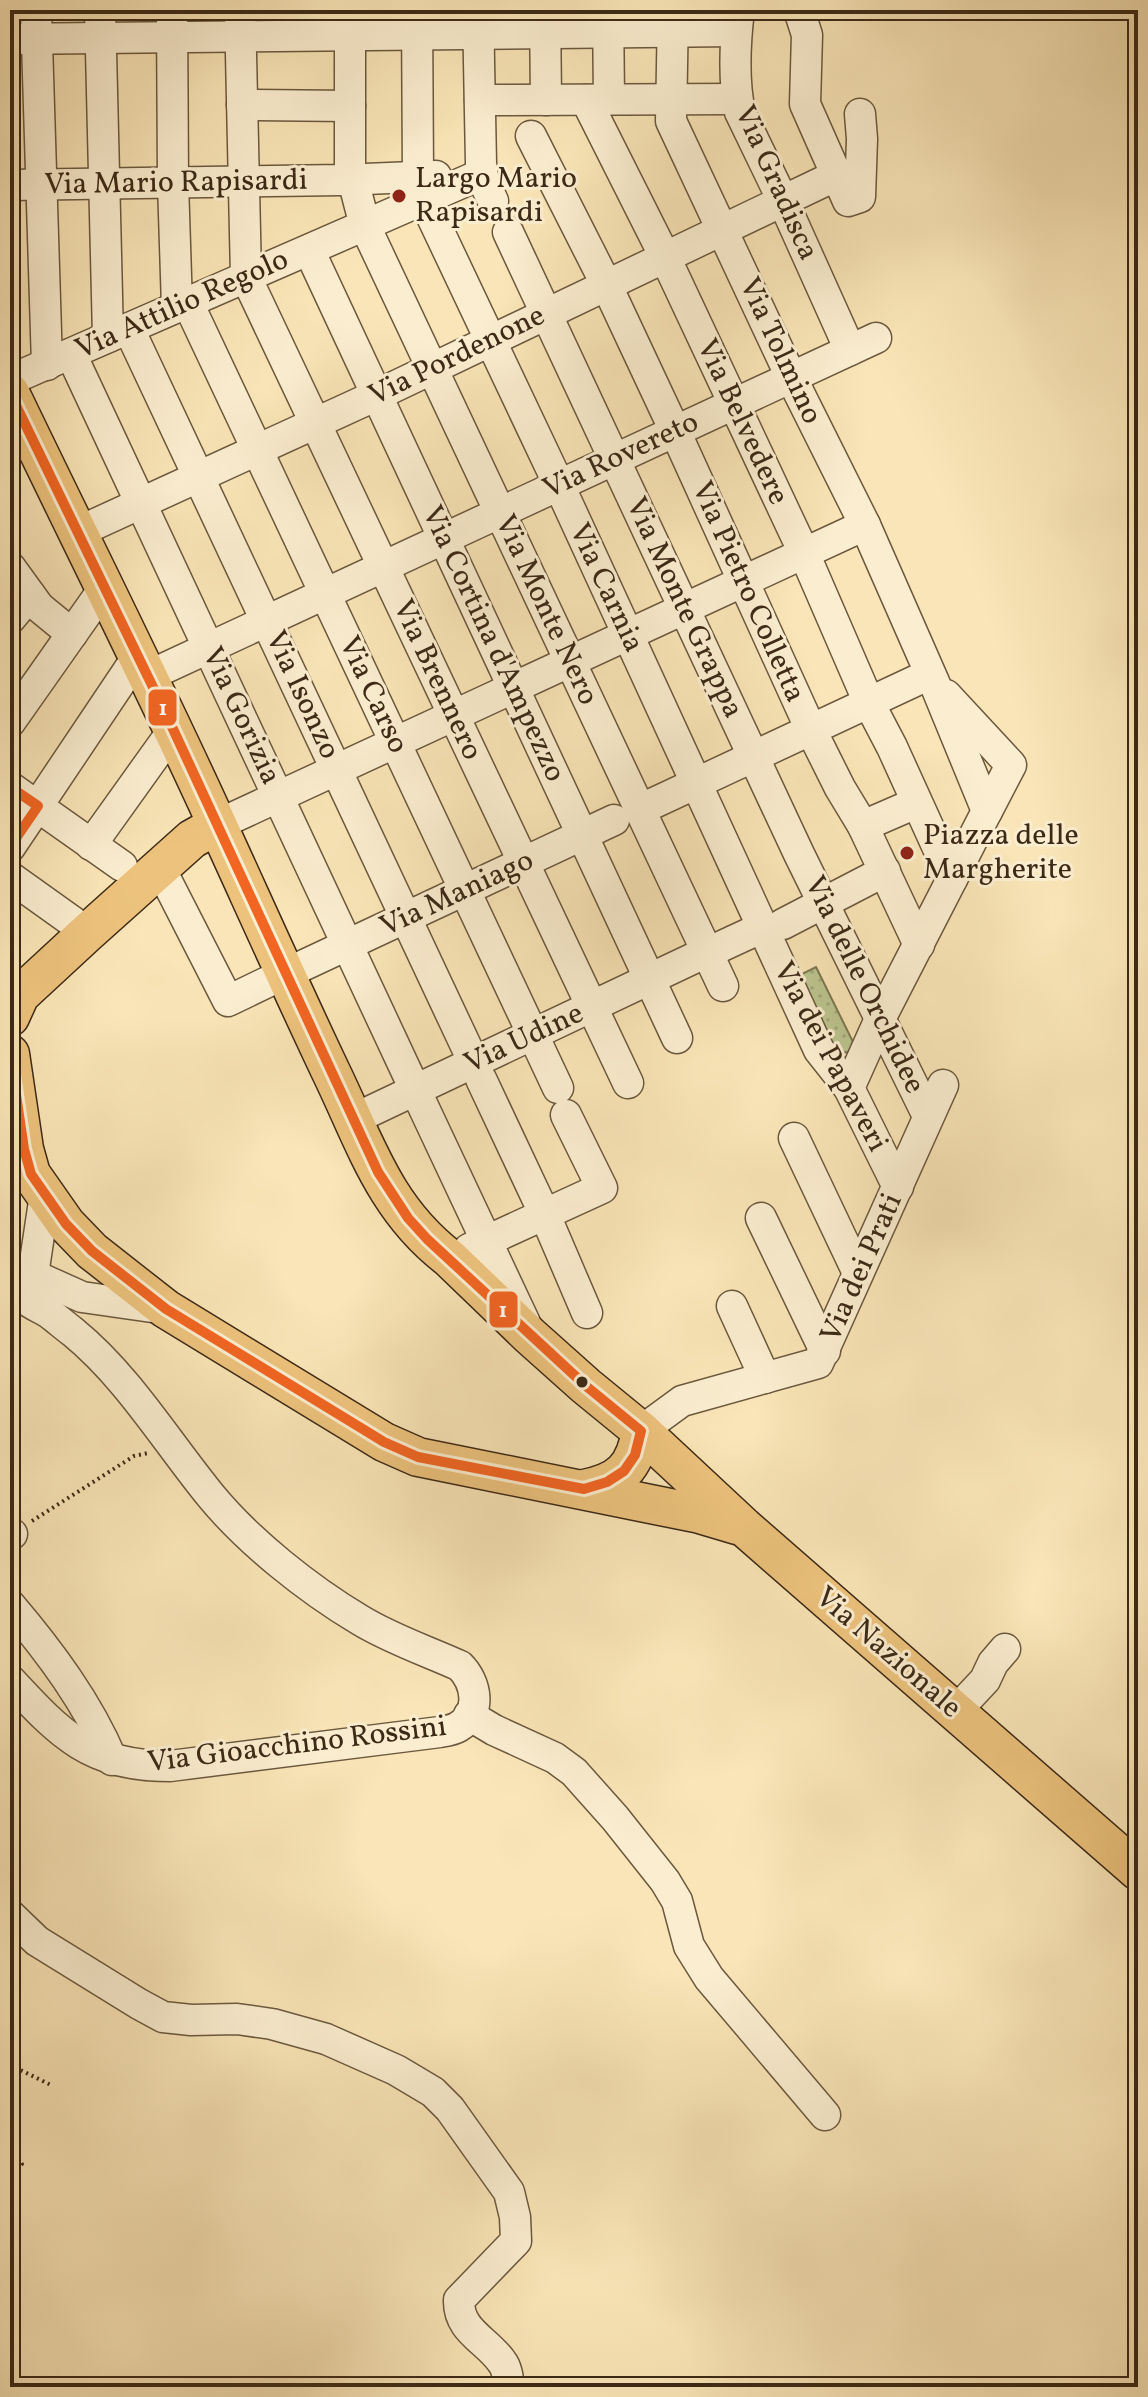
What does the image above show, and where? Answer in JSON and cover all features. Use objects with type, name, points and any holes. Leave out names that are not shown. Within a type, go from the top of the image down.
[{"type":"main road","name":"Via Nazionale","points":[[12,401],[174,729],[217,825],[292,970],[375,1170],[396,1203],[428,1242],[449,1258],[530,1336],[1138,1871]]},
{"type":"main road","points":[[13,1000],[159,866],[192,839],[217,825]]},
{"type":"main road","points":[[10,1054],[24,1149],[31,1174],[66,1224],[92,1251],[166,1309],[384,1442],[418,1457],[584,1489],[700,1514],[744,1527]]},
{"type":"main road","points":[[584,1489],[618,1478],[630,1465],[638,1449],[641,1431]]},
{"type":"street","points":[[799,10],[807,35],[805,104],[848,201],[860,197],[860,114]]},
{"type":"street","name":"Via Belvedere","points":[[608,21],[597,100],[665,257],[952,879]]},
{"type":"street","name":"Via Tolmino","points":[[673,21],[671,121],[791,377],[865,525],[987,811],[952,879]]},
{"type":"street","points":[[59,359],[28,30],[101,24],[738,21]]},
{"type":"street","name":"Via Gradisca","points":[[738,21],[737,99],[740,112],[783,201],[863,344]]},
{"type":"street","points":[[417,22],[422,188]]},
{"type":"street","points":[[478,22],[480,100],[737,99]]},
{"type":"street","points":[[546,22],[546,100]]},
{"type":"street","points":[[240,23],[246,277]]},
{"type":"street","name":"Via Monte Nero","points":[[350,23],[349,176],[363,230],[433,369],[570,661],[627,815],[701,956],[723,986]]},
{"type":"street","points":[[101,24],[104,183],[119,333]]},
{"type":"street","points":[[172,24],[173,183],[183,305]]},
{"type":"street","name":"Via Attilio Regolo","points":[[12,401],[59,359],[309,250],[363,230],[422,188],[487,188],[480,100]]},
{"type":"street","points":[[242,105],[350,106]]},
{"type":"street","name":"Via Pietro Colletta","points":[[531,136],[607,286],[745,580],[811,730],[863,826],[880,874],[919,945]]},
{"type":"street","name":"Via Mario Rapisardi","points":[[10,185],[243,182],[349,176],[422,188]]},
{"type":"street","name":"Via Pordenone","points":[[78,532],[433,369],[835,176]]},
{"type":"street","name":"Via Carnia","points":[[422,188],[697,783],[773,926]]},
{"type":"street","name":"Via Monte Grappa","points":[[508,232],[799,854]]},
{"type":"street","name":"Via Cortina d'Ampezzo","points":[[309,250],[677,1038]]},
{"type":"street","name":"Via Brennero","points":[[246,277],[628,1083]]},
{"type":"street","name":"Via Carso","points":[[183,305],[257,450],[602,1188],[545,1215]]},
{"type":"street","name":"Via Isonzo","points":[[119,333],[199,477],[545,1215],[587,1313]]},
{"type":"street","name":"Via Rovereto","points":[[143,666],[209,648],[863,344]]},
{"type":"street","name":"Via Gorizia","points":[[59,359],[140,504],[530,1336]]},
{"type":"street","points":[[217,825],[865,525]]},
{"type":"street","points":[[10,567],[39,607],[72,634]]},
{"type":"street","points":[[10,722],[105,587]]},
{"type":"street","points":[[10,619],[30,595]]},
{"type":"street","points":[[10,847],[143,666]]},
{"type":"street","name":"Via Maniago","points":[[159,866],[228,1001],[869,703],[932,678]]},
{"type":"street","points":[[91,845],[174,729]]},
{"type":"street","points":[[10,787],[122,866]]},
{"type":"street","points":[[863,826],[916,803]]},
{"type":"street","name":"Via delle Orchidee","points":[[799,854],[928,1116]]},
{"type":"street","name":"Via Udine","points":[[354,1119],[477,1071],[533,1035],[880,874]]},
{"type":"street","points":[[10,877],[73,922]]},
{"type":"street","points":[[849,1088],[880,1019],[952,879]]},
{"type":"street","name":"Via dei Papaveri","points":[[773,926],[819,1050],[849,1088],[898,1187]]},
{"type":"street","name":"Via dei Prati","points":[[641,1431],[682,1401],[818,1363],[943,1085]]},
{"type":"street","points":[[794,1138],[858,1273]]},
{"type":"street","points":[[45,1195],[33,1275],[82,1297],[166,1309]]},
{"type":"street","points":[[449,1258],[545,1215]]},
{"type":"street","points":[[761,1218],[825,1351]]},
{"type":"street","name":"Via Gioacchino Rossini","points":[[10,1680],[58,1730],[84,1748],[112,1760],[144,1766],[170,1766],[440,1732],[456,1728],[474,1708],[471,1677],[460,1666],[361,1621],[315,1591],[236,1524],[108,1365],[74,1333],[23,1297],[19,1288],[21,1281],[25,1276],[33,1275]]},
{"type":"street","points":[[732,1306],[765,1378]]},
{"type":"street","points":[[10,1605],[36,1636],[87,1710],[112,1760]]},
{"type":"street","points":[[955,1712],[985,1680],[993,1663],[1005,1649]]},
{"type":"street","points":[[469,1715],[555,1758],[574,1772],[615,1818],[677,1901],[689,1946],[709,1978],[825,2115]]},
{"type":"street","points":[[10,1915],[37,1941],[163,2017],[237,2019],[272,2024],[326,2039],[396,2070],[433,2092],[450,2109],[509,2192],[515,2217],[516,2241],[459,2300],[458,2311],[470,2331],[503,2363],[509,2387]]},
{"type":"path","points":[[11,1534],[134,1456],[152,1452],[171,1466],[181,1458]]},
{"type":"path","points":[[10,2065],[53,2086]]},
{"type":"path","points":[[10,2153],[15,2152],[22,2164],[10,2173]]},
{"type":"green space","points":[[816,967],[857,1050],[833,1055],[794,978]]},
{"type":"transit line","name":"1","points":[[10,393],[167,716],[378,1172],[408,1218],[427,1239],[586,1386],[641,1431],[635,1455],[624,1471],[607,1482],[584,1489],[418,1457],[384,1442],[166,1309],[92,1251],[66,1224],[31,1174],[24,1149],[10,1054]]},
{"type":"transit line","name":"1","points":[[10,787],[38,806],[10,847]]},
{"type":"place","name":"Largo Mario Rapisardi","points":[[399,196]]},
{"type":"place","name":"Piazza delle Margherite","points":[[907,853]]}]
